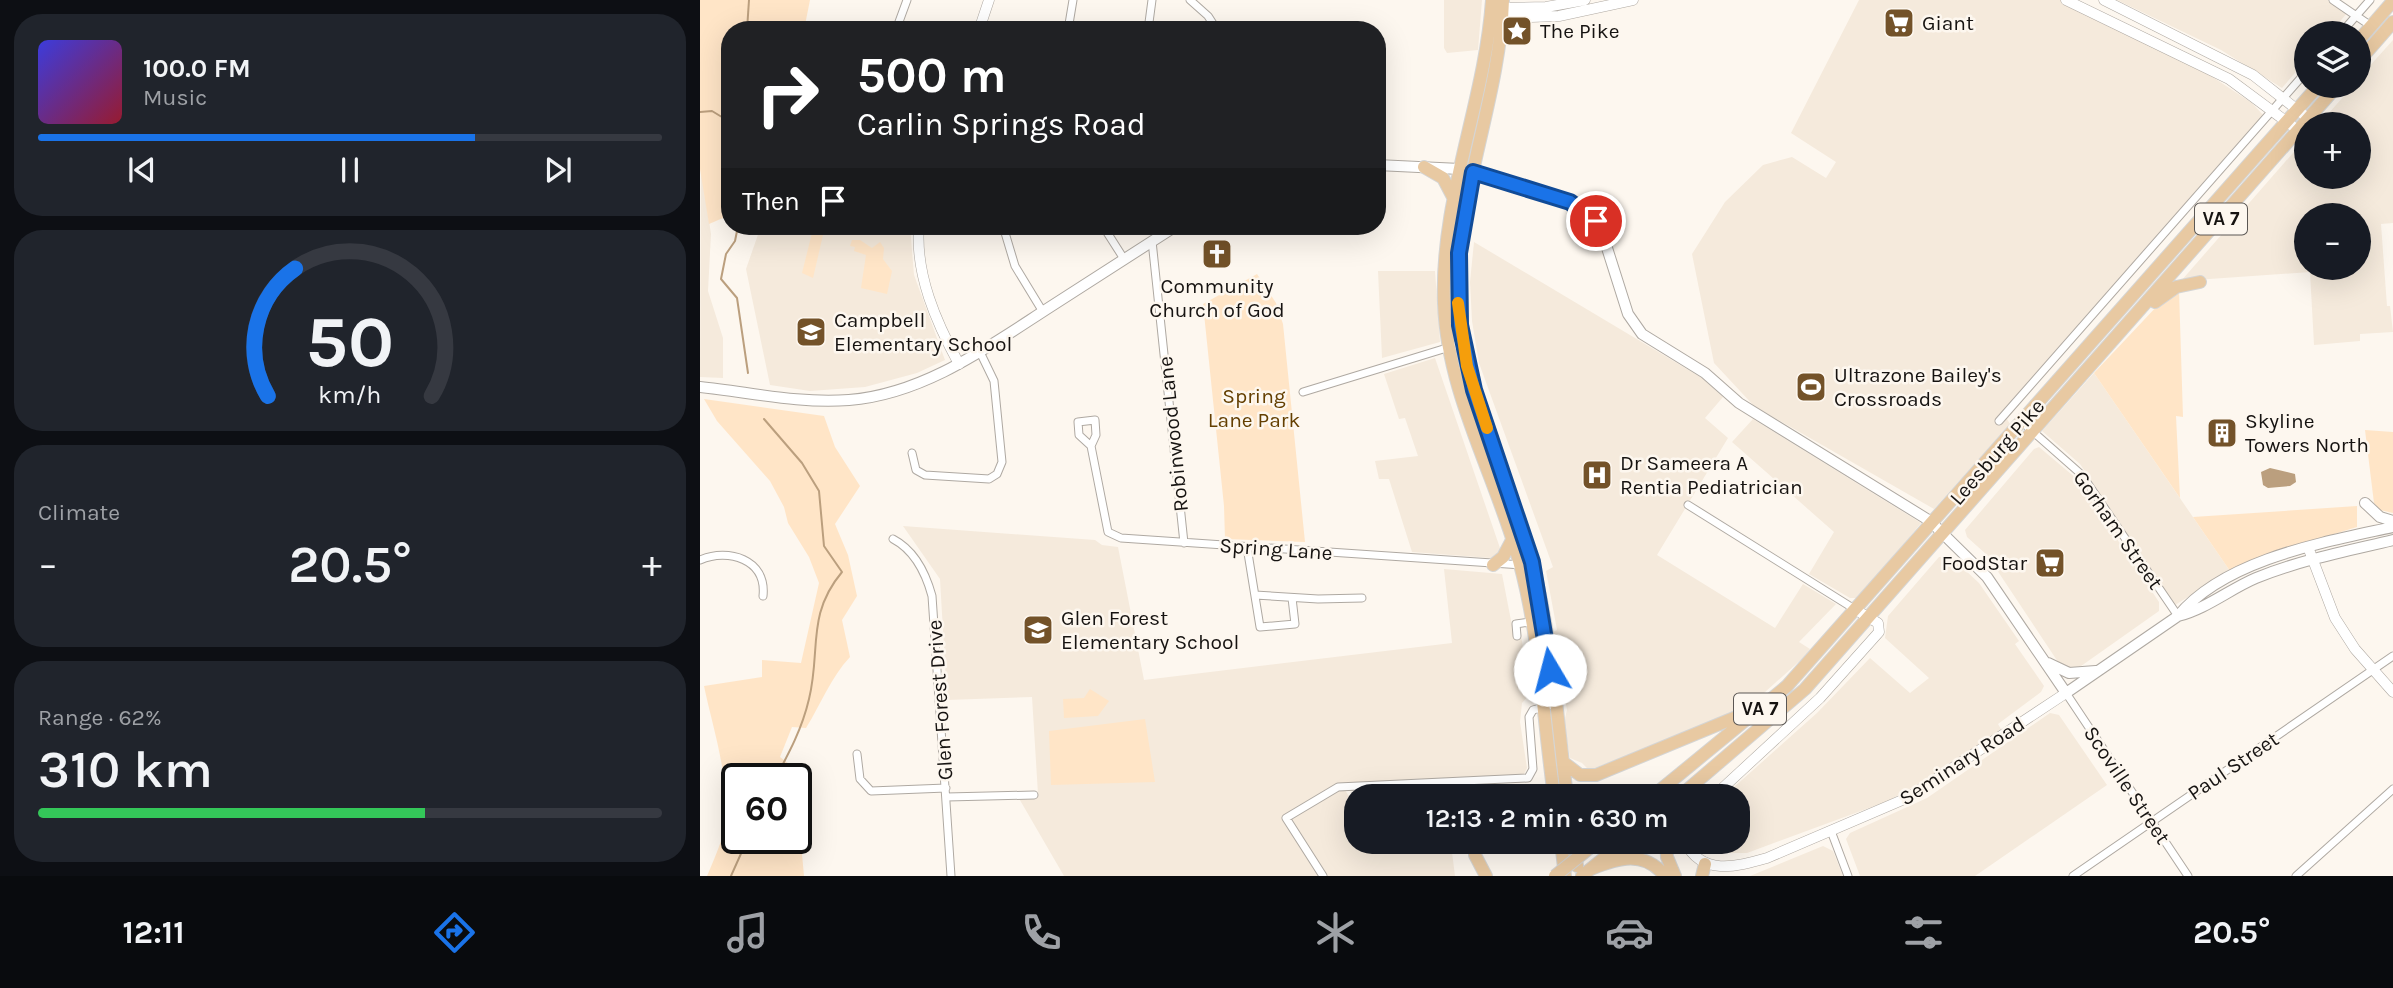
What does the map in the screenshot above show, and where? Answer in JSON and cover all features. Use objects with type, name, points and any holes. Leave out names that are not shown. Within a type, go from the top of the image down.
[{"type":"main road","points":[[2371,26],[2393,1]]},
{"type":"main road","points":[[1497,9],[1493,83],[1467,170],[1454,199],[1444,267],[1448,347],[1460,393],[1512,540],[1526,564],[1530,622],[1563,762],[1561,784]]},
{"type":"main road","points":[[1497,9],[1477,92],[1459,253],[1458,304],[1463,343],[1479,407],[1526,564],[1559,784]]},
{"type":"main road","points":[[2371,47],[2393,22]]},
{"type":"main road","name":"Leesburg Pike","points":[[1668,784],[1787,686],[1934,524],[2307,98]]},
{"type":"main road","name":"Leesburg Pike","points":[[2315,112],[2327,98]]},
{"type":"main road","name":"Leesburg Pike","points":[[1695,784],[1804,689],[1871,617],[2294,136]]},
{"type":"main road","points":[[1386,165],[1467,170],[1555,197],[1589,214],[1601,229],[1628,314],[1642,334],[1705,373],[1739,403],[1934,524],[1987,577],[2066,693]]},
{"type":"main road","points":[[1423,167],[1443,178],[1454,199]]},
{"type":"main road","points":[[700,387],[818,402],[849,400],[908,387],[959,364],[1162,235]]},
{"type":"main road","points":[[2133,320],[2176,288],[2200,282]]},
{"type":"main road","points":[[2365,503],[2380,517],[2393,521]]},
{"type":"main road","name":"Seminary Road","points":[[2066,693],[2178,615],[2188,603],[2233,575],[2308,547],[2393,527]]},
{"type":"main road","points":[[1493,565],[1503,556],[1512,540]]},
{"type":"main road","name":"Seminary Road","points":[[2178,615],[2194,612],[2253,580],[2312,559],[2393,540]]},
{"type":"main road","points":[[2046,662],[2069,673],[2098,671]]},
{"type":"main road","points":[[1563,762],[1580,775],[1596,775],[1722,726],[1787,686]]},
{"type":"main road","points":[[1468,854],[1475,876]]},
{"type":"main road","points":[[1477,854],[1478,863],[1486,876]]},
{"type":"main road","points":[[1562,854],[1565,876]]},
{"type":"main road","points":[[1577,854],[1584,874]]},
{"type":"main road","points":[[1555,876],[1582,854]]},
{"type":"main road","points":[[1584,874],[1609,854]]},
{"type":"main road","points":[[1669,854],[1675,876]]},
{"type":"main road","points":[[1584,874],[1612,860],[1637,858],[1652,864],[1665,876]]},
{"type":"street","points":[[899,21],[907,0]]},
{"type":"street","points":[[982,21],[989,0]]},
{"type":"street","points":[[1070,21],[1073,0]]},
{"type":"street","points":[[1149,21],[1152,0]]},
{"type":"street","points":[[1190,0],[1211,21]]},
{"type":"street","points":[[1497,9],[1546,7],[1585,0]]},
{"type":"street","points":[[1497,9],[1559,16],[1633,0]]},
{"type":"street","points":[[2066,0],[2229,79],[2294,128]]},
{"type":"street","points":[[2104,0],[2230,62],[2284,98],[2300,112]]},
{"type":"street","points":[[2333,0],[2364,21]]},
{"type":"street","points":[[2352,21],[2370,0]]},
{"type":"street","points":[[1998,421],[2294,86]]},
{"type":"street","points":[[919,235],[920,264],[925,286],[959,364]]},
{"type":"street","points":[[1006,235],[1016,266],[1043,312]]},
{"type":"street","points":[[1109,235],[1124,259]]},
{"type":"street","name":"Robinwood Lane","points":[[1152,241],[1184,543]]},
{"type":"street","points":[[1303,392],[1463,343]]},
{"type":"street","points":[[912,453],[916,470],[925,475],[989,479],[1000,470],[1002,462],[994,382],[979,352]]},
{"type":"street","name":"Gorham Street","points":[[2022,422],[2082,475],[2178,615]]},
{"type":"street","name":"Spring Lane","points":[[1091,446],[1108,532],[1121,538],[1493,565],[1526,564]]},
{"type":"street","points":[[1688,505],[1871,617],[1880,630],[1820,698],[1727,784]]},
{"type":"street","name":"Glen Forest Drive","points":[[894,539],[909,550],[927,579],[932,596],[951,876]]},
{"type":"street","points":[[1247,547],[1260,627],[1295,624],[1292,598]]},
{"type":"street","points":[[2308,547],[2334,618],[2372,670],[2393,692]]},
{"type":"street","points":[[700,560],[719,555],[746,561],[761,577],[763,596]]},
{"type":"street","points":[[1255,595],[1362,598]]},
{"type":"street","points":[[1517,636],[1516,624],[1530,622]]},
{"type":"street","name":"Paul Street","points":[[2073,876],[2393,656]]},
{"type":"street","name":"Scoville Street","points":[[2066,693],[2188,876]]},
{"type":"street","name":"Seminary Road","points":[[1693,854],[1703,870],[1767,858],[1907,798],[2066,693]]},
{"type":"street","points":[[1324,876],[1286,818],[1338,787],[1528,778],[1533,769],[1528,723],[1532,711],[1548,705]]},
{"type":"street","points":[[857,754],[860,779],[871,792],[946,788]]},
{"type":"street","points":[[2296,876],[2393,789]]},
{"type":"street","points":[[947,797],[1034,795]]},
{"type":"street","points":[[1830,831],[1848,876]]},
{"type":"street","points":[[1697,854],[1726,866]]},
{"type":"shaded area","points":[[1444,0],[1482,0],[1478,50],[1447,53],[1444,48]]},
{"type":"shaded area","points":[[1859,0],[2063,0],[2202,70],[2252,103],[2264,116],[2007,419],[2010,424],[1934,509],[1754,406],[1714,363],[1692,254],[1725,202],[1763,165],[1792,157],[1826,178],[1836,162],[1791,133]]},
{"type":"shaded area","points":[[2117,0],[2328,0],[2348,12],[2340,21],[2294,21],[2294,74],[2282,88],[2221,50]]},
{"type":"shaded area","points":[[2393,40],[2393,223],[2381,224],[2387,306],[2390,306],[2393,332],[2360,334],[2360,341],[2314,345],[2310,280],[2371,280],[2371,203],[2294,203],[2294,273],[2181,281],[2294,152],[2294,189],[2371,189],[2371,112],[2330,112],[2342,98],[2371,98],[2371,65]]},
{"type":"shaded area","points":[[701,169],[711,234],[708,291],[723,338],[723,378],[700,377]]},
{"type":"shaded area","points":[[758,235],[911,235],[914,275],[945,360],[917,373],[865,387],[810,391],[770,385],[746,269]]},
{"type":"shaded area","points":[[1474,242],[1702,378],[1723,397],[1705,418],[1728,438],[1657,555],[1775,628],[1803,584],[1836,604],[1799,642],[1810,649],[1804,657],[1764,693],[1721,720],[1589,770],[1582,763],[1570,758],[1564,722],[1567,710],[1553,632],[1557,630],[1546,571],[1553,567],[1479,363],[1472,321],[1470,282]]},
{"type":"shaded area","points":[[1378,271],[1435,271],[1440,342],[1382,358]]},
{"type":"shaded area","points":[[1435,358],[1501,551],[1491,558],[1412,552],[1389,479],[1379,479],[1375,461],[1418,456],[1405,418],[1399,419],[1384,374]]},
{"type":"shaded area","points":[[2094,373],[2230,571],[2175,605],[2080,464],[2042,431]]},
{"type":"shaded area","points":[[1753,419],[1921,523],[1860,598],[1850,598],[1809,574],[1834,532],[1732,442]]},
{"type":"shaded area","points":[[2039,447],[2077,479],[2159,602],[2159,611],[2074,671],[2062,668],[1987,555],[1967,537],[1965,530],[2034,449]]},
{"type":"shaded area","points":[[2270,468],[2295,474],[2296,482],[2290,486],[2268,488],[2263,485],[2261,472]]},
{"type":"shaded area","points":[[903,526],[1095,540],[1102,545],[1118,547],[1144,680],[1452,643],[1444,569],[1502,574],[1514,636],[1521,635],[1530,694],[1522,703],[1520,722],[1527,768],[1522,778],[1342,785],[1344,854],[1452,854],[1455,876],[1064,876],[1017,795],[1038,794],[1032,697],[947,700],[940,579]]},
{"type":"shaded area","points":[[1950,556],[1979,583],[2019,641],[2015,644],[2044,686],[2041,692],[1998,724],[2001,729],[1940,772],[1888,801],[1750,852],[1750,784],[1737,784],[1817,713],[1870,658],[1910,693],[1929,678],[1885,638],[1888,616],[1939,557]]},
{"type":"shaded area","points":[[2050,713],[2059,715],[2107,785],[1975,876],[1860,876],[1846,839],[1850,833],[1927,798]]},
{"type":"shaded area","points":[[1823,846],[1833,851],[1843,876],[1750,876]]},
{"type":"green space","points":[[700,0],[810,0],[806,21],[721,21],[721,219],[709,224],[700,169]]},
{"type":"green space","points":[[812,235],[823,235],[813,278],[802,273]]},
{"type":"green space","points":[[852,240],[860,240],[872,248],[880,242],[884,248],[883,259],[892,271],[887,294],[861,288],[866,255],[854,251],[855,247],[850,246]]},
{"type":"green space","name":"Spring Lane Park","points":[[1257,274],[1276,303],[1283,324],[1305,542],[1225,539],[1203,304]]},
{"type":"green space","points":[[2179,290],[2183,417],[2176,416],[2180,498],[2094,373],[2159,304]]},
{"type":"green space","points":[[704,399],[824,416],[835,447],[860,486],[835,524],[848,555],[857,596],[842,620],[850,657],[832,682],[806,728],[792,727],[780,757],[788,763],[722,763],[704,686],[762,677],[762,660],[801,663],[819,583],[809,557],[788,523],[784,507],[770,481],[717,421]]},
{"type":"green space","points":[[2365,430],[2393,432],[2393,513],[2380,510],[2374,503]]},
{"type":"green space","points":[[2357,506],[2357,527],[2272,553],[2230,571],[2193,517]]},
{"type":"green space","points":[[1090,689],[1109,701],[1098,716],[1064,718],[1063,699],[1084,698]]},
{"type":"green space","points":[[1145,719],[1155,782],[1051,785],[1049,731]]},
{"type":"green space","points":[[721,841],[721,854],[802,854],[804,876],[707,876]]},
{"type":"waterway","points":[[748,21],[749,0]]},
{"type":"waterway","points":[[700,112],[712,111],[721,116]]},
{"type":"waterway","points":[[736,235],[726,254],[721,279],[737,298],[748,373]]},
{"type":"waterway","points":[[764,419],[802,463],[819,491],[824,546],[842,572],[823,603],[809,699],[803,720],[783,763]]},
{"type":"waterway","points":[[731,876],[741,854]]},
{"type":"slow traffic","points":[[1458,303],[1467,366],[1487,428]]},
{"type":"place","name":"Giant","points":[[1899,23]]},
{"type":"place","name":"The Pike","points":[[1517,31]]},
{"type":"place","name":"Community Church of God","points":[[1217,254]]},
{"type":"place","name":"Campbell Elementary School","points":[[811,332]]},
{"type":"place","name":"Ultrazone Bailey's Crossroads","points":[[1811,387]]},
{"type":"place","name":"Skyline Towers North","points":[[2222,433]]},
{"type":"place","name":"Dr Sameera A Rentia Pediatrician","points":[[1597,475]]},
{"type":"place","name":"FoodStar","points":[[2050,563]]},
{"type":"place","name":"Glen Forest Elementary School","points":[[1038,630]]},
{"type":"route","points":[[1550,670],[1532,562],[1467,366],[1459,315],[1459,253],[1473,172],[1570,202],[1596,221]]}]
